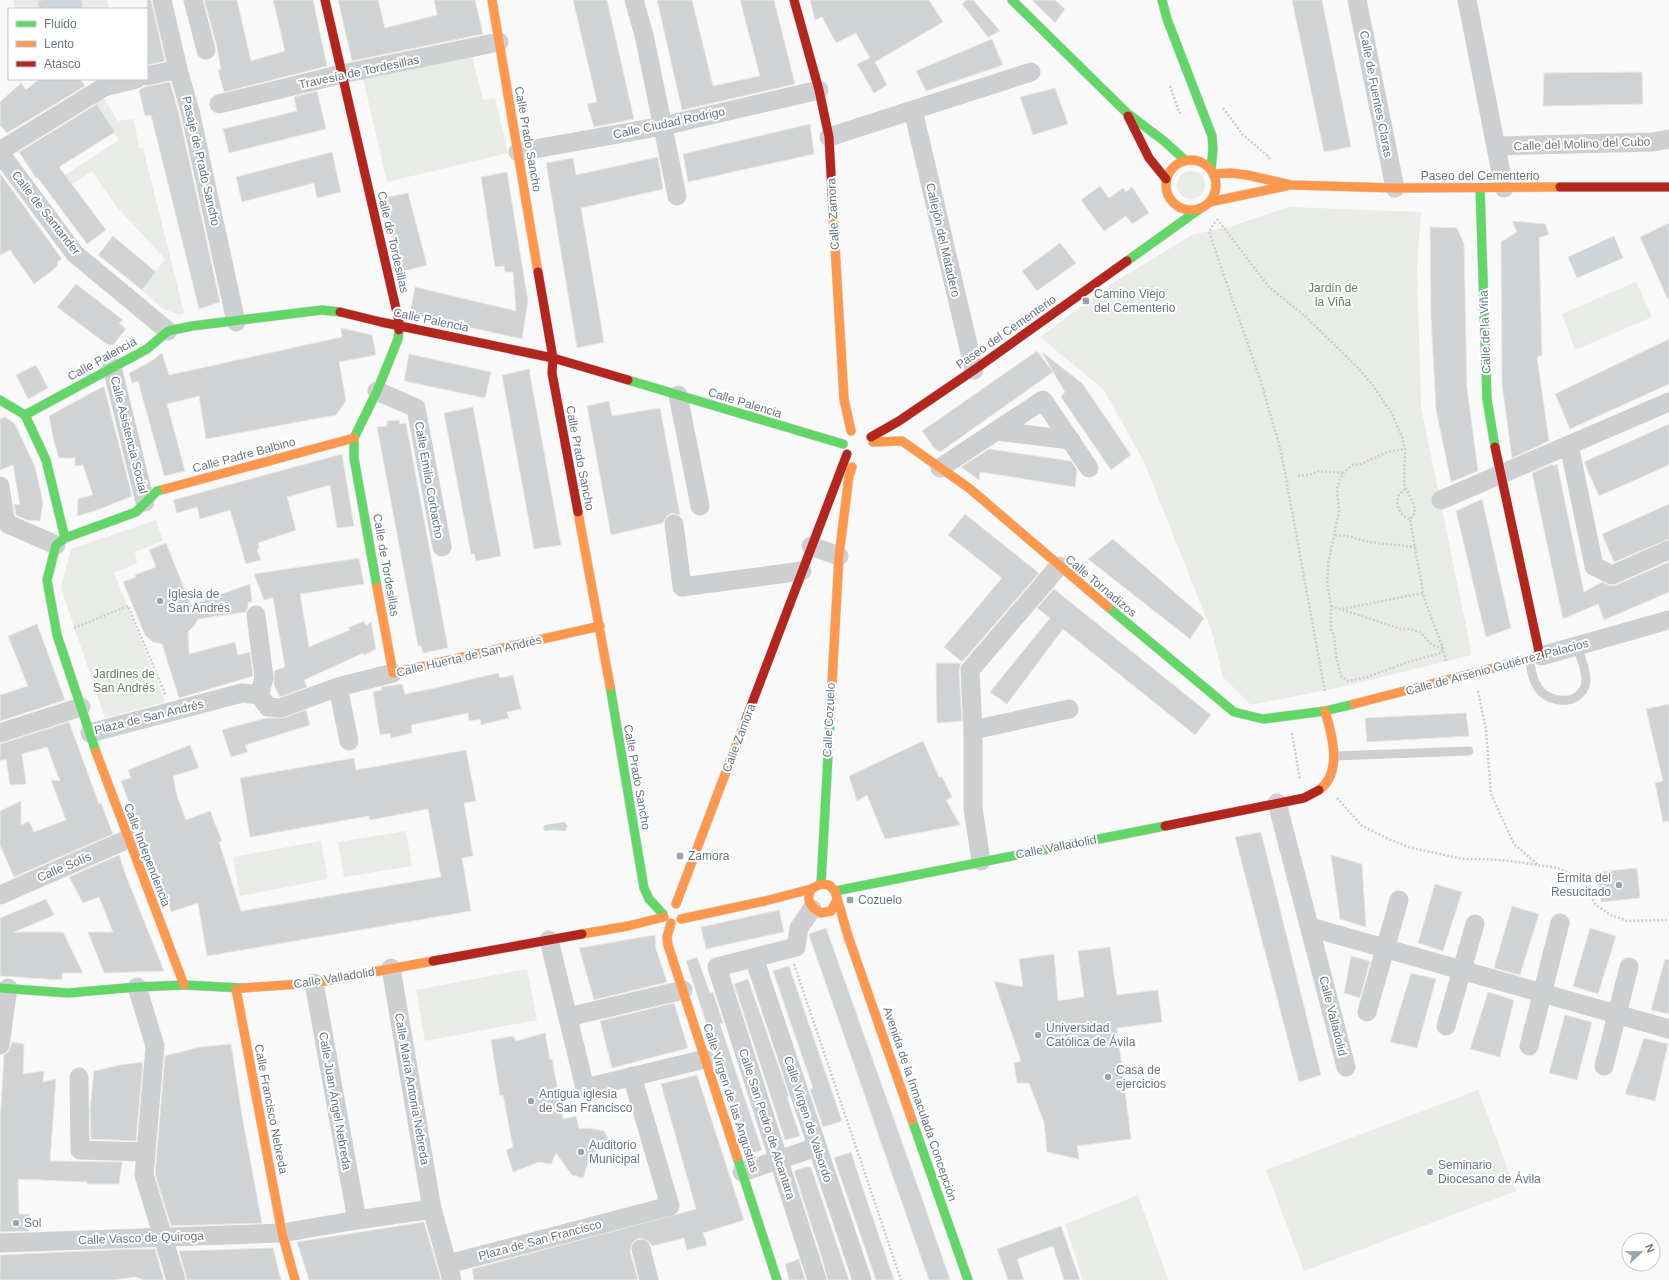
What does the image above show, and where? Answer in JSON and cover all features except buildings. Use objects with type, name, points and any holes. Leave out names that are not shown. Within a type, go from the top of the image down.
[{"type":"street","name":"Pasaje de Prado Sancho","points":[[162,0],[178,69],[190,111],[236,322]]},
{"type":"street","points":[[193,0],[206,50]]},
{"type":"street","name":"Calle de Tordesillas","points":[[325,0],[400,326],[398,339],[377,391],[354,438],[354,458],[393,673]]},
{"type":"street","name":"Calle Prado Sancho","points":[[492,0],[553,358],[552,372],[600,626],[644,888],[648,899],[663,916]]},
{"type":"street","points":[[634,0],[644,35],[677,196]]},
{"type":"street","name":"Calle Zamora","points":[[794,0],[829,137],[844,399],[851,431]]},
{"type":"street","points":[[1012,0],[1127,113],[1189,158],[1202,162],[1212,172]]},
{"type":"street","points":[[1162,0],[1167,19],[1212,136],[1212,172],[1216,188],[1205,205],[1193,210],[1186,210],[1171,206],[1166,192],[1166,179],[1173,167],[1189,158]]},
{"type":"street","name":"Calle de Fuentes Claras","points":[[1357,0],[1395,188]]},
{"type":"street","name":"Calle del Molino del Cubo","points":[[1467,0],[1504,188]]},
{"type":"street","name":"Travesía de Tordesillas","points":[[219,104],[342,74],[499,42]]},
{"type":"street","points":[[148,76],[178,69]]},
{"type":"street","points":[[829,137],[1031,72]]},
{"type":"street","points":[[0,152],[104,87],[132,80]]},
{"type":"street","name":"Calle Ciudad Rodrigo","points":[[518,152],[662,126],[818,90]]},
{"type":"street","name":"Callejón del Matadero","points":[[913,110],[974,370]]},
{"type":"street","points":[[1199,133],[1203,112]]},
{"type":"street","points":[[1127,113],[1149,160],[1156,170],[1166,179]]},
{"type":"street","name":"Calle del Molino del Cubo","points":[[1496,146],[1654,142],[1669,139]]},
{"type":"street","name":"Calle de Santander","points":[[0,152],[75,254],[168,331]]},
{"type":"street","name":"Paseo del Cementerio","points":[[1212,172],[1230,172],[1270,179],[1291,185],[1395,188],[1669,187]]},
{"type":"street","name":"Paseo del Cementerio","points":[[872,440],[974,370],[1205,205],[1291,185]]},
{"type":"street","name":"Calle de la Viña","points":[[1480,188],[1487,399],[1535,657]]},
{"type":"street","name":"Paseo del Cementerio","points":[[1153,243],[1163,224]]},
{"type":"street","name":"Calle Palencia","points":[[25,415],[147,349],[168,331],[192,326],[236,322],[322,310],[342,312],[400,326],[553,358],[843,444]]},
{"type":"street","name":"Calle Asistencia Social","points":[[112,367],[146,502]]},
{"type":"street","name":"Calle Emilio Corbacho","points":[[377,391],[416,408],[442,547]]},
{"type":"street","points":[[678,395],[700,506]]},
{"type":"street","points":[[0,400],[25,415],[46,460],[60,541]]},
{"type":"street","points":[[940,468],[1043,400],[1089,468]]},
{"type":"street","points":[[1441,500],[1669,402]]},
{"type":"street","points":[[851,457],[843,444],[846,436],[851,431],[862,430],[872,440],[871,452]]},
{"type":"street","points":[[996,431],[1071,440]]},
{"type":"street","name":"Calle Padre Balbino","points":[[146,502],[157,491],[354,438]]},
{"type":"street","name":"Calle Tornadizos","points":[[872,440],[902,441],[969,488],[1059,566],[1234,712],[1264,719],[1325,711]]},
{"type":"street","points":[[1569,445],[1594,566],[1612,575],[1669,550]]},
{"type":"street","name":"Calle Zamora","points":[[676,904],[811,546],[851,457]]},
{"type":"street","name":"Calle Cozuelo","points":[[821,884],[821,857],[839,556],[851,457]]},
{"type":"street","points":[[0,486],[3,519],[8,524],[60,541],[136,512],[146,502]]},
{"type":"street","points":[[674,524],[682,587],[802,571]]},
{"type":"street","name":"Plaza de San Andrés","points":[[60,541],[47,580],[57,634],[90,733],[242,693],[259,695]]},
{"type":"street","points":[[811,546],[839,556]]},
{"type":"street","points":[[981,861],[973,808],[973,730],[970,670],[1059,566]]},
{"type":"street","points":[[256,615],[264,678],[259,695]]},
{"type":"street","name":"Calle de Arsenio Gutiérrez Palacios","points":[[1325,711],[1535,657],[1669,620]]},
{"type":"street","name":"Calle Huerta de San Andrés","points":[[259,695],[268,707],[281,708],[338,687],[600,626]]},
{"type":"street","points":[[338,687],[349,741]]},
{"type":"street","points":[[0,733],[81,707]]},
{"type":"street","points":[[973,730],[1069,709]]},
{"type":"street","name":"Calle Valladolid","points":[[836,896],[981,861],[1304,798],[1325,785],[1334,762],[1330,726],[1325,711]]},
{"type":"street","name":"Calle Independencia","points":[[90,733],[128,839],[184,985]]},
{"type":"street","name":"Calle Valladolid","points":[[1277,804],[1346,1067]]},
{"type":"street","name":"Calle Solís","points":[[0,895],[128,839]]},
{"type":"street","points":[[682,916],[681,908],[676,904],[670,904],[664,908],[663,916],[667,921],[672,923],[677,922],[682,916],[765,901],[811,889],[821,884],[829,885],[836,896],[810,906],[765,901]]},
{"type":"street","points":[[754,958],[796,947],[799,928],[810,906],[808,896],[811,889]]},
{"type":"street","name":"Avenida de la Inmaculada Concepción","points":[[836,896],[848,936],[968,1280]]},
{"type":"street","points":[[1367,1012],[1399,900]]},
{"type":"street","name":"Avenida de la Inmaculada Concepción","points":[[810,906],[848,936]]},
{"type":"street","name":"Calle Valladolid","points":[[4,988],[68,993],[137,987],[184,985],[236,989],[314,983],[635,925],[663,916]]},
{"type":"street","name":"Calle Virgen de las Angustias","points":[[672,923],[668,937],[668,945],[777,1280]]},
{"type":"street","points":[[1529,1046],[1541,993],[1560,923]]},
{"type":"street","points":[[1446,1026],[1475,924]]},
{"type":"street","points":[[1310,927],[1669,1029]]},
{"type":"street","points":[[549,940],[585,1088],[706,1059]]},
{"type":"street","name":"Calle San Pedro de Alcantara","points":[[754,958],[717,967],[778,1160],[818,1280]]},
{"type":"street","name":"Calle Virgen de Valsordo","points":[[754,958],[862,1280]]},
{"type":"street","points":[[1604,1066],[1629,967]]},
{"type":"street","name":"Calle María Antonia Nebreda","points":[[391,968],[432,1209],[450,1272]]},
{"type":"street","name":"Calle Juan Ángel Nebreda","points":[[314,983],[357,1220]]},
{"type":"street","points":[[137,987],[155,1046],[144,1175],[176,1280]]},
{"type":"street","points":[[0,1045],[4,988]]},
{"type":"street","name":"Calle Francisco Nebreda","points":[[236,989],[282,1233],[295,1280]]},
{"type":"street","points":[[568,1017],[683,990]]},
{"type":"street","name":"Plaza de San Francisco","points":[[450,1272],[633,1221],[670,1206],[632,1076]]},
{"type":"street","points":[[78,1077],[80,1150],[145,1152]]},
{"type":"street","points":[[742,1172],[817,1147]]},
{"type":"street","points":[[282,1233],[432,1209]]},
{"type":"street","name":"Calle Vasco de Quiroga","points":[[0,1243],[163,1236],[282,1233]]},
{"type":"street","points":[[641,1249],[649,1280]]},
{"type":"lane","points":[[1535,657],[1537,686],[1550,698],[1563,701],[1576,696],[1585,686],[1586,675],[1576,646]]},
{"type":"lane","points":[[1334,756],[1469,751]]},
{"type":"path","points":[[1169,82],[1178,112],[1184,116],[1222,107],[1243,135],[1269,157],[1270,179]]},
{"type":"path","points":[[1205,205],[1269,288],[1307,318],[1360,370],[1374,387],[1392,414],[1405,449],[1404,484],[1405,489],[1414,505],[1414,513],[1410,519],[1423,593],[1443,648],[1451,679]]},
{"type":"path","points":[[1224,217],[1217,220],[1209,232],[1261,382],[1281,451],[1325,695]]},
{"type":"path","points":[[1405,449],[1387,452],[1362,464],[1353,465],[1340,479],[1337,489],[1339,512],[1327,576],[1327,589],[1331,606],[1331,629],[1334,636],[1336,656],[1341,676],[1348,681],[1367,677],[1408,662],[1435,656],[1441,653],[1443,648]]},
{"type":"path","points":[[1298,476],[1309,475],[1319,471],[1344,473]]},
{"type":"path","points":[[1405,489],[1398,496],[1398,507],[1404,517],[1410,519]]},
{"type":"path","points":[[1335,535],[1375,543],[1415,547]]},
{"type":"path","points":[[1342,609],[1423,593]]},
{"type":"path","points":[[57,634],[128,606],[172,712]]},
{"type":"path","points":[[1331,606],[1401,629],[1410,629],[1420,632],[1432,645],[1443,648]]},
{"type":"path","points":[[1474,673],[1486,730],[1491,794],[1514,844],[1538,865]]},
{"type":"path","points":[[1288,716],[1304,798]]},
{"type":"path","points":[[1331,800],[1335,796],[1361,826],[1408,847],[1463,859],[1484,859],[1558,868],[1571,874],[1582,883],[1596,905],[1611,915],[1626,921],[1669,920]]},
{"type":"path","points":[[789,949],[901,1280]]},
{"type":"green space","points":[[13,0],[107,0],[109,8],[15,8]]},
{"type":"green space","points":[[470,48],[483,100],[495,98],[508,153],[387,182],[362,74]]},
{"type":"green space","points":[[104,98],[118,121],[134,119],[139,148],[143,148],[184,313],[179,315],[162,308],[142,290],[165,259],[116,206],[92,171],[52,198],[45,188],[119,140],[94,101]]},
{"type":"green space","points":[[1191,171],[1201,175],[1205,185],[1201,195],[1191,199],[1181,195],[1177,185],[1181,175]]},
{"type":"green space","name":"Jardín de la Viña","points":[[1289,207],[1421,212],[1417,265],[1421,407],[1472,655],[1337,688],[1251,705],[1223,677],[1213,635],[1144,462],[1104,390],[1040,337],[1116,281],[1192,235],[1238,224]]},
{"type":"green space","points":[[1636,282],[1652,317],[1575,350],[1562,314]]},
{"type":"green space","name":"Jardines de San Andrés","points":[[156,520],[163,541],[135,552],[137,563],[114,573],[165,702],[105,718],[61,588],[71,549]]},
{"type":"green space","points":[[406,831],[412,866],[344,877],[338,842]]},
{"type":"green space","points":[[321,841],[328,879],[240,896],[233,857]]},
{"type":"green space","points":[[527,969],[537,1020],[425,1041],[416,990]]},
{"type":"green space","points":[[1478,1090],[1516,1191],[1304,1271],[1266,1170]]},
{"type":"green space","points":[[1138,1195],[1168,1280],[1083,1280],[1065,1224]]},
{"type":"shaded area","points":[[81,0],[83,8],[39,8],[38,1]]},
{"type":"shaded area","points":[[1614,236],[1623,258],[1577,278],[1568,257]]},
{"type":"shaded area","points":[[564,822],[568,826],[565,831],[545,831],[543,829],[545,825]]},
{"type":"traffic: fast","points":[[1012,0],[1127,113],[1164,141],[1185,160]]},
{"type":"traffic: fast","points":[[1162,0],[1167,19],[1212,136],[1213,149],[1211,170]]},
{"type":"traffic: fast","points":[[1480,188],[1487,399],[1495,447]]},
{"type":"traffic: fast","points":[[1127,261],[1201,208]]},
{"type":"traffic: fast","points":[[25,415],[147,349],[168,331],[192,326],[322,310],[340,312]]},
{"type":"traffic: fast","points":[[377,587],[354,458],[354,438],[377,391],[398,339],[399,330]]},
{"type":"traffic: fast","points":[[628,380],[843,444]]},
{"type":"traffic: fast","points":[[0,400],[25,415]]},
{"type":"traffic: fast","points":[[25,415],[46,460],[65,538]]},
{"type":"traffic: fast","points":[[96,752],[57,635],[47,580],[56,545],[65,538],[136,512],[157,491],[165,489]]},
{"type":"traffic: fast","points":[[1108,607],[1234,712],[1263,719],[1325,711],[1354,704]]},
{"type":"traffic: fast","points":[[610,686],[644,888],[649,899],[663,914]]},
{"type":"traffic: fast","points":[[821,884],[830,719]]},
{"type":"traffic: fast","points":[[835,891],[1165,826]]},
{"type":"traffic: fast","points":[[0,988],[68,993],[137,987],[184,985],[243,988]]},
{"type":"traffic: fast","points":[[912,1120],[968,1280]]},
{"type":"traffic: fast","points":[[737,1157],[777,1280]]},
{"type":"traffic: slow","points":[[492,0],[538,272]]},
{"type":"traffic: slow","points":[[1186,160],[1196,160],[1209,167],[1216,180],[1216,185],[1216,190],[1209,203],[1196,210],[1186,210],[1177,206],[1170,199],[1166,190],[1166,180],[1170,171],[1177,164],[1186,160]]},
{"type":"traffic: slow","points":[[1213,174],[1230,173],[1247,175],[1291,185],[1395,188],[1560,187]]},
{"type":"traffic: slow","points":[[1210,202],[1286,186]]},
{"type":"traffic: slow","points":[[833,212],[844,399],[851,431]]},
{"type":"traffic: slow","points":[[165,489],[354,438]]},
{"type":"traffic: slow","points":[[873,442],[902,441],[969,488],[1108,607]]},
{"type":"traffic: slow","points":[[830,719],[839,556],[849,476],[852,467]]},
{"type":"traffic: slow","points":[[578,512],[610,686]]},
{"type":"traffic: slow","points":[[377,587],[393,673],[600,626]]},
{"type":"traffic: slow","points":[[1354,704],[1540,656]]},
{"type":"traffic: slow","points":[[1319,790],[1326,783],[1331,774],[1334,753],[1333,742],[1325,711]]},
{"type":"traffic: slow","points":[[676,904],[746,719]]},
{"type":"traffic: slow","points":[[96,752],[184,985]]},
{"type":"traffic: slow","points":[[837,900],[831,911],[821,913],[810,903],[809,897],[811,889],[821,884],[829,885],[835,891],[848,936],[912,1120]]},
{"type":"traffic: slow","points":[[681,919],[765,901],[811,889]]},
{"type":"traffic: slow","points":[[582,934],[628,926],[664,917]]},
{"type":"traffic: slow","points":[[671,923],[667,937],[668,945],[737,1157]]},
{"type":"traffic: slow","points":[[243,988],[314,983],[433,961]]},
{"type":"traffic: slow","points":[[236,989],[282,1233],[295,1280]]},
{"type":"traffic: jam","points":[[325,0],[400,326],[399,330]]},
{"type":"traffic: jam","points":[[794,0],[819,90],[829,137],[833,212]]},
{"type":"traffic: jam","points":[[1128,116],[1149,158],[1166,179]]},
{"type":"traffic: jam","points":[[1560,187],[1669,187]]},
{"type":"traffic: jam","points":[[871,437],[899,421],[974,370],[1127,261]]},
{"type":"traffic: jam","points":[[538,272],[553,358],[552,373],[578,512]]},
{"type":"traffic: jam","points":[[340,312],[553,358],[628,380]]},
{"type":"traffic: jam","points":[[1495,447],[1540,656]]},
{"type":"traffic: jam","points":[[746,719],[847,454]]},
{"type":"traffic: jam","points":[[1165,826],[1304,798],[1319,790]]},
{"type":"traffic: jam","points":[[433,961],[582,934]]},
{"type":"place","name":"Camino Viejo del Cementerio","points":[[1086,301]]},
{"type":"place","name":"Iglesia de San Andrés","points":[[160,601]]},
{"type":"place","name":"Zamora","points":[[680,856]]},
{"type":"place","name":"Ermita del Resucitado","points":[[1619,885]]},
{"type":"place","name":"Cozuelo","points":[[850,900]]},
{"type":"place","name":"Universidad Católica de Ávila","points":[[1038,1035]]},
{"type":"place","name":"Casa de ejercicios","points":[[1108,1077]]},
{"type":"place","name":"Antigua iglesia de San Francisco","points":[[531,1101]]},
{"type":"place","name":"Auditorio Municipal","points":[[581,1152]]},
{"type":"place","name":"Seminario Diocesano de Ávila","points":[[1430,1172]]},
{"type":"place","name":"Sol","points":[[16,1223]]}]
